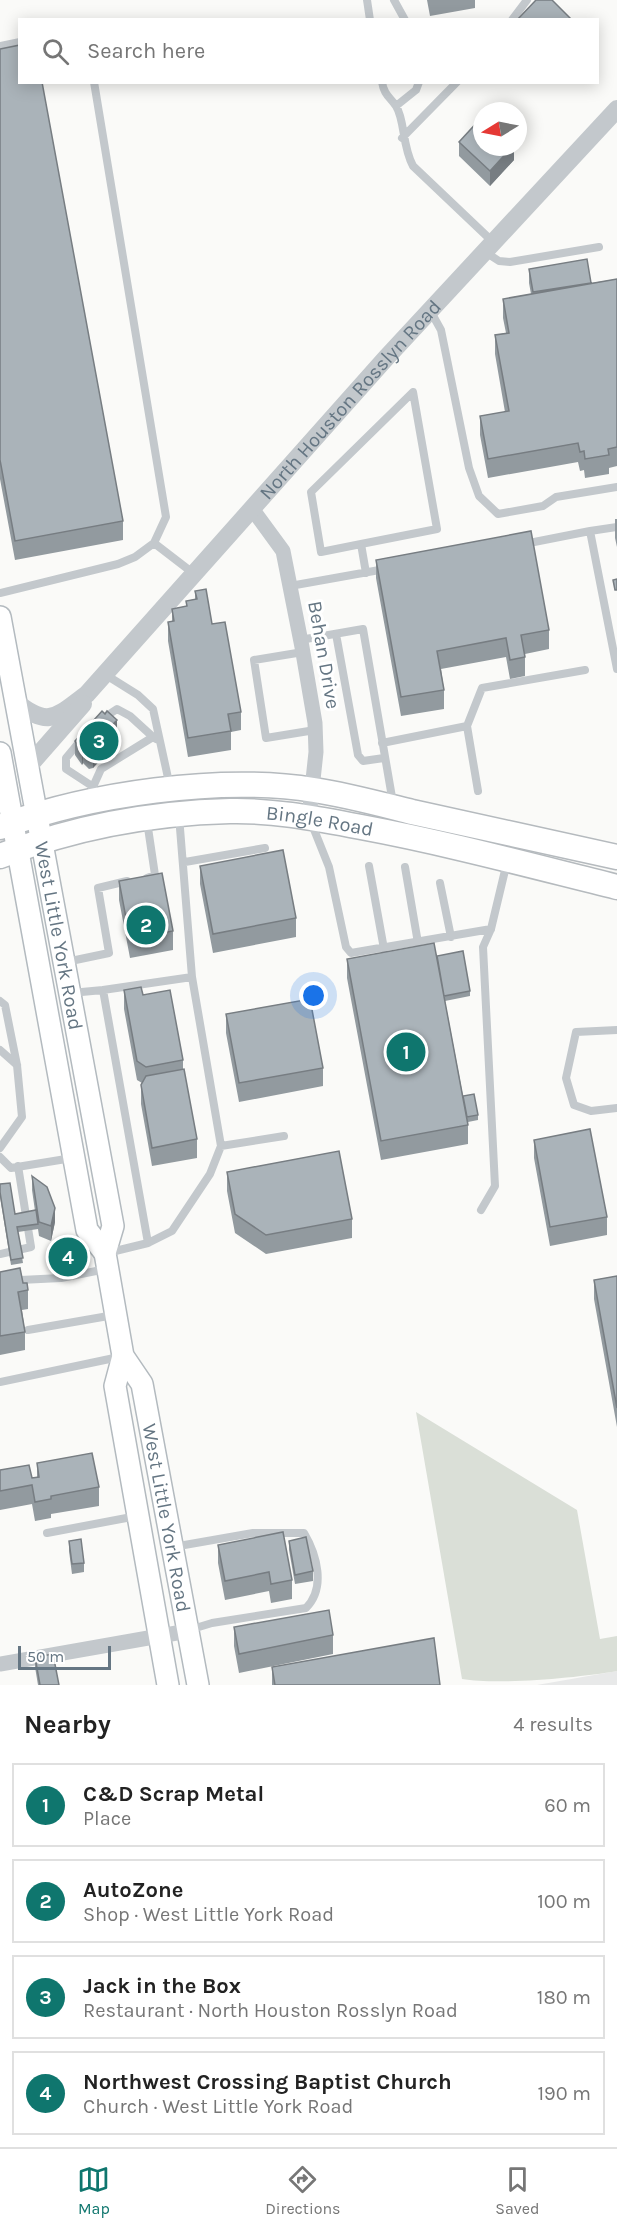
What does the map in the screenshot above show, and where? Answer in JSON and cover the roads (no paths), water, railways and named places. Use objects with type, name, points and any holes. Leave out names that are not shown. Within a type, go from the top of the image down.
[{"type":"main road","name":"West Little York Road","points":[[0,617],[113,1226],[107,1261],[123,1356],[115,1386],[168,1685]]},
{"type":"main road","name":"West Little York Road","points":[[0,753],[9,853],[74,1158],[87,1230],[107,1261]]},
{"type":"main road","name":"Bingle Road","points":[[37,814],[93,794],[249,786],[313,790],[617,857]]},
{"type":"main road","name":"Bingle Road","points":[[9,853],[91,827],[147,817],[232,811],[309,817],[397,834],[617,887]]},
{"type":"main road","points":[[6,825],[37,814]]},
{"type":"main road","points":[[74,1158],[100,1152]]},
{"type":"main road","name":"West Little York Road","points":[[123,1356],[142,1384],[198,1685]]},
{"type":"street","name":"North Houston Rosslyn Road","points":[[16,702],[34,716],[43,718],[59,713],[87,694],[430,311],[617,110]]},
{"type":"street","name":"Behan Drive","points":[[253,510],[283,551],[302,646],[315,730],[313,790],[309,817]]},
{"type":"street","name":"North Houston Rosslyn Road","points":[[27,768],[82,708],[87,694]]},
{"type":"street","points":[[0,1664],[188,1631]]},
{"type":"lane","points":[[367,0],[370,18]]},
{"type":"lane","points":[[394,0],[404,18]]},
{"type":"lane","points":[[514,18],[527,0]]},
{"type":"lane","points":[[0,46],[18,42]]},
{"type":"lane","points":[[0,593],[118,564],[135,557],[154,543],[166,517],[94,84]]},
{"type":"lane","points":[[382,84],[383,93],[396,106],[401,119],[406,154],[413,166],[490,248],[499,261],[510,262],[599,247]]},
{"type":"lane","points":[[396,106],[416,90],[418,84]]},
{"type":"lane","points":[[402,138],[455,84]]},
{"type":"lane","points":[[430,311],[441,330],[469,468],[479,496],[498,514],[543,506],[556,497],[617,487]]},
{"type":"lane","points":[[413,392],[437,529],[361,544],[321,552],[311,492],[413,392]]},
{"type":"lane","points":[[519,544],[617,527]]},
{"type":"lane","points":[[590,531],[617,669]]},
{"type":"lane","points":[[154,543],[194,574]]},
{"type":"lane","points":[[361,544],[366,573]]},
{"type":"lane","points":[[290,586],[389,568]]},
{"type":"lane","points":[[315,730],[267,738],[254,660],[336,634],[363,629],[394,807]]},
{"type":"lane","points":[[336,634],[358,755],[363,761],[384,758]]},
{"type":"lane","points":[[478,791],[467,726],[482,688],[585,670]]},
{"type":"lane","points":[[104,674],[138,695],[153,709],[157,739],[170,790]]},
{"type":"lane","points":[[98,723],[117,709],[157,739]]},
{"type":"lane","points":[[382,743],[467,726]]},
{"type":"lane","points":[[89,732],[66,758],[66,769],[93,794],[101,769],[157,739]]},
{"type":"lane","points":[[0,1281],[61,1278],[107,1261],[172,1231],[210,1174],[221,1146],[192,977],[185,862],[179,814]]},
{"type":"lane","points":[[143,879],[155,875],[147,817]]},
{"type":"lane","points":[[309,817],[329,867],[348,951],[355,955],[491,929]]},
{"type":"lane","points":[[185,862],[265,848]]},
{"type":"lane","points":[[481,1210],[495,1186],[483,947],[491,929],[507,860]]},
{"type":"lane","points":[[369,866],[384,949]]},
{"type":"lane","points":[[405,867],[418,943]]},
{"type":"lane","points":[[64,962],[109,953],[98,888],[132,880]]},
{"type":"lane","points":[[440,883],[452,936]]},
{"type":"lane","points":[[70,993],[192,977]]},
{"type":"lane","points":[[103,990],[148,1243]]},
{"type":"lane","points":[[0,1000],[5,1005],[17,1065],[22,1117],[0,1148]]},
{"type":"lane","points":[[617,1030],[576,1032],[566,1078],[574,1105],[591,1111],[617,1108]]},
{"type":"lane","points":[[0,1050],[17,1065]]},
{"type":"lane","points":[[221,1146],[284,1136]]},
{"type":"lane","points":[[0,1157],[11,1167],[74,1158]]},
{"type":"lane","points":[[0,1254],[31,1247],[18,1166]]},
{"type":"lane","points":[[28,1330],[116,1314]]},
{"type":"lane","points":[[0,1382],[123,1356]]},
{"type":"lane","points":[[47,1533],[138,1516]]},
{"type":"lane","points":[[172,1547],[279,1531],[304,1533],[312,1547],[318,1586],[316,1595],[306,1608],[212,1623],[188,1631]]},
{"type":"place","name":"Jack in the Box","points":[[99,741]]},
{"type":"place","name":"AutoZone","points":[[146,925]]},
{"type":"place","name":"C&D Scrap Metal","points":[[406,1052]]},
{"type":"place","name":"Northwest Crossing Baptist Church","points":[[68,1257]]}]
